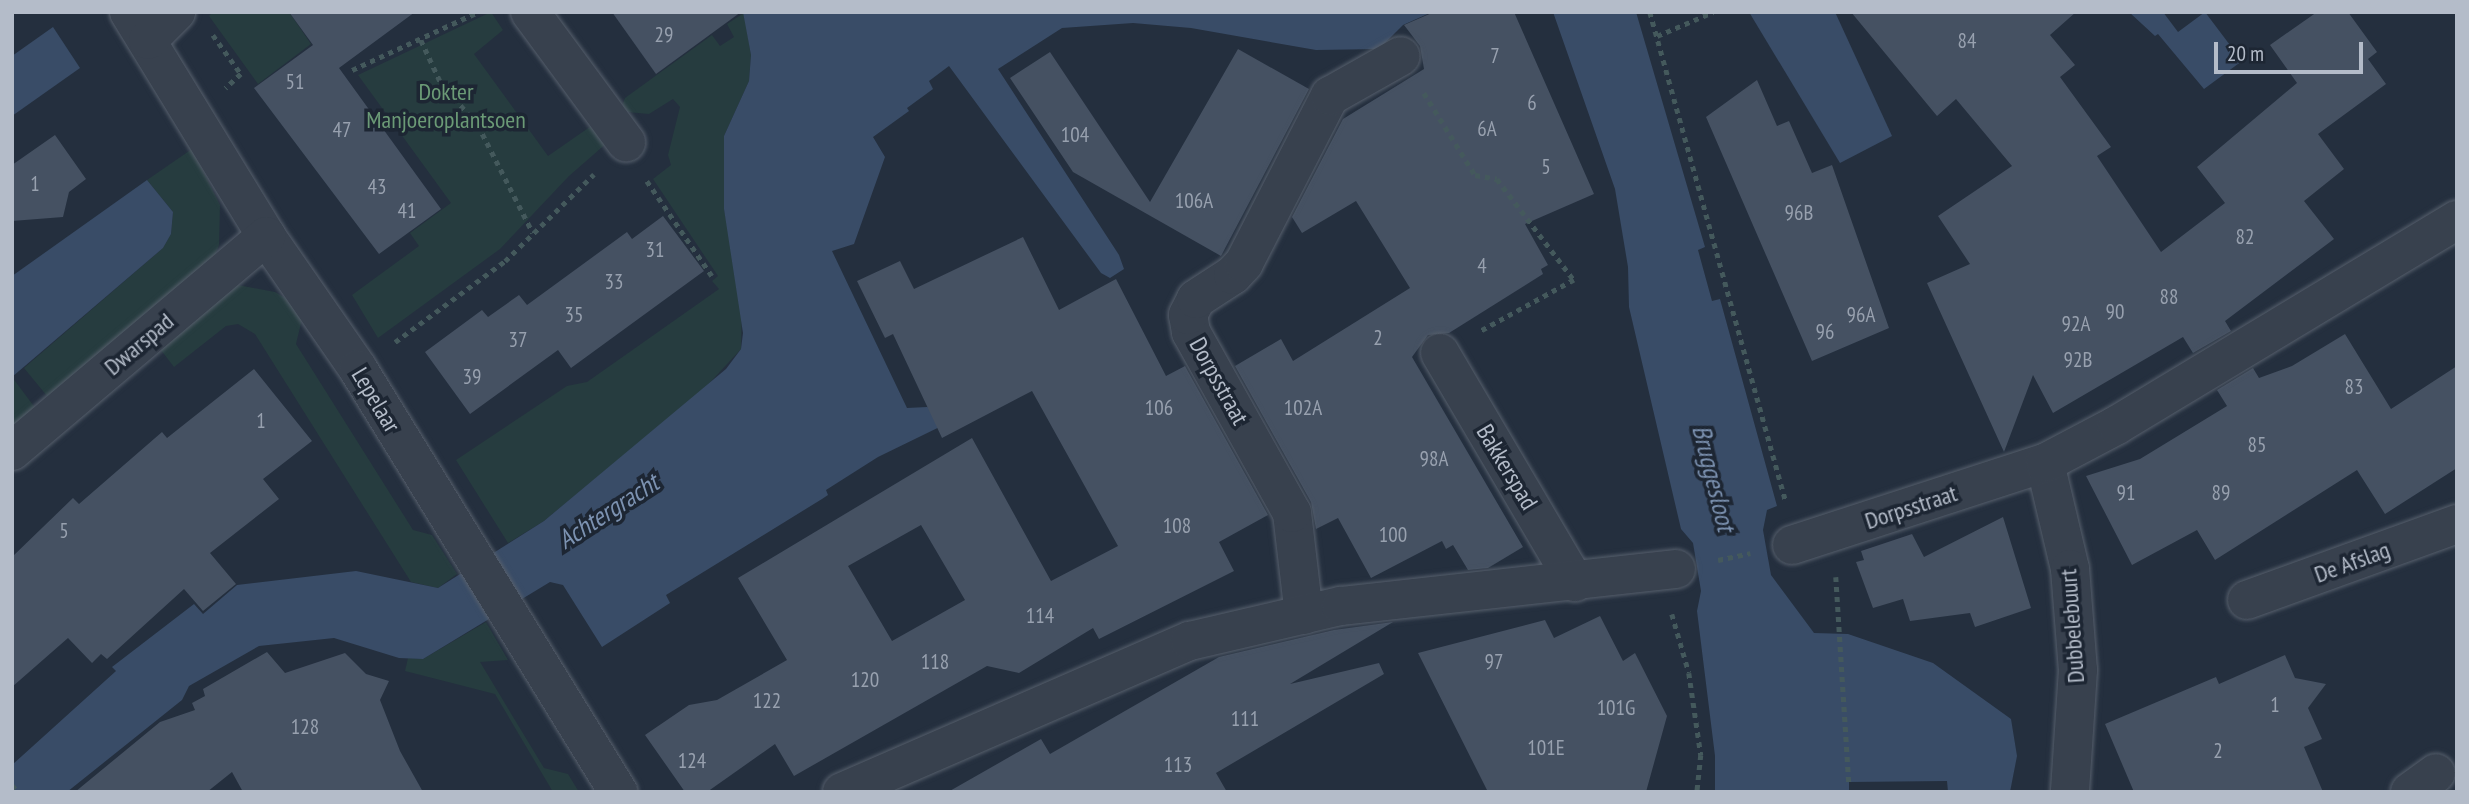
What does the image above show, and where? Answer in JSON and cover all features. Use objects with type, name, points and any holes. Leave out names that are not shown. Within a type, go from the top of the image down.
[{"type":"street","points":[[139,26],[176,12]]},
{"type":"street","points":[[530,12],[626,142]]},
{"type":"street","name":"Lepelaar","points":[[139,26],[266,236],[358,369],[458,537],[618,792]]},
{"type":"street","name":"Dorpsstraat","points":[[1304,615],[1292,513],[1191,332],[1188,315],[1196,299],[1233,275],[1244,263],[1330,96],[1401,56]]},
{"type":"street","name":"Dorpsstraat","points":[[1795,544],[2045,463],[2116,425],[2457,220]]},
{"type":"street","name":"Dwarspad","points":[[12,451],[266,236]]},
{"type":"street","name":"Bakkerspad","points":[[1440,353],[1574,582]]},
{"type":"street","name":"Dubbelebuurt","points":[[2045,463],[2070,569],[2078,670],[2070,792]]},
{"type":"street","name":"De Afslag","points":[[2247,600],[2457,524]]},
{"type":"street","points":[[842,792],[1189,641],[1341,606],[1574,582],[1672,586]]},
{"type":"path","points":[[352,70],[478,12]]},
{"type":"path","points":[[1650,12],[1795,544],[1672,586],[1701,755],[1697,792]]},
{"type":"path","points":[[1657,36],[1713,12]]},
{"type":"path","points":[[421,40],[441,83],[478,125],[533,233]]},
{"type":"path","points":[[1401,56],[1475,175],[1497,179],[1574,281],[1440,353]]},
{"type":"path","points":[[358,369],[505,261],[626,142],[712,276]]},
{"type":"path","points":[[1835,568],[1849,782]]},
{"type":"path","points":[[12,785],[18,792]]},
{"type":"green space","points":[[213,12],[289,12],[311,44],[258,84],[209,16]]},
{"type":"green space","name":"Dokter Manjoeroplantsoen","points":[[491,12],[503,30],[474,54],[548,156],[594,124],[608,142],[569,176],[500,249],[378,338],[352,295],[419,246],[410,233],[451,203],[358,75]]},
{"type":"green space","points":[[744,13],[751,55],[749,81],[724,136],[724,209],[742,301],[741,349],[703,390],[544,521],[508,543],[456,460],[567,386],[587,382],[719,289],[712,281],[718,276],[653,179],[671,165],[668,155],[680,107],[673,99],[649,114],[627,112],[622,106],[625,98],[712,35],[720,46],[734,37],[727,24]]},
{"type":"green space","points":[[192,149],[220,205],[219,245],[210,268],[52,402],[24,368],[163,248],[171,234],[173,212],[147,180]]},
{"type":"green space","points":[[238,285],[275,292],[289,300],[302,319],[296,344],[413,530],[432,535],[457,574],[438,588],[411,582],[255,334],[238,324],[226,326],[174,367],[157,345],[219,295]]},
{"type":"green space","points":[[12,377],[39,413],[12,435]]},
{"type":"green space","points":[[486,622],[508,660],[480,662],[544,768],[568,774],[579,792],[553,792],[495,694],[405,671],[408,658],[423,659]]},
{"type":"water","name":"Achtergracht","points":[[743,12],[1432,12],[1403,25],[1379,49],[1316,50],[1191,28],[1133,23],[1062,28],[998,69],[1119,255],[1124,269],[1110,278],[1101,273],[949,66],[929,81],[933,89],[907,108],[909,111],[873,137],[885,157],[854,244],[832,251],[907,408],[927,407],[958,418],[878,457],[826,490],[828,495],[822,499],[666,595],[670,603],[602,647],[563,585],[550,582],[423,659],[399,658],[334,638],[259,646],[189,686],[182,700],[67,792],[12,792],[12,765],[116,671],[112,667],[194,604],[203,614],[237,585],[356,571],[438,588],[544,521],[726,369],[741,349],[743,333],[724,209],[724,136],[749,81],[751,55]]},
{"type":"water","name":"Bruggesloot","points":[[1553,12],[1636,12],[1705,247],[1698,250],[1712,301],[1720,299],[1777,506],[1767,510],[1763,530],[1771,575],[1814,633],[1848,634],[1933,663],[2011,719],[2017,756],[2010,792],[1948,792],[1947,781],[1849,782],[1849,792],[1715,792],[1715,756],[1697,611],[1701,591],[1693,543],[1681,529],[1629,307],[1628,267],[1615,189]]},
{"type":"water","points":[[1749,12],[1835,12],[1892,136],[1840,163]]},
{"type":"water","points":[[2129,12],[2163,12],[2178,32],[2205,12],[2242,61],[2204,89],[2158,34],[2155,36]]},
{"type":"water","points":[[53,27],[80,68],[12,116],[12,56]]},
{"type":"water","points":[[147,180],[173,212],[171,234],[163,248],[12,377],[12,276]]},
{"type":"building","points":[[289,12],[415,12],[339,68],[441,209],[379,254],[254,88],[313,45]]},
{"type":"building","points":[[612,12],[741,12],[656,74]]},
{"type":"building","points":[[1434,12],[1514,12],[1594,194],[1525,224],[1548,265],[1541,269],[1543,274],[1449,333],[1428,335],[1412,357],[1523,547],[1488,568],[1468,570],[1453,545],[1446,549],[1442,541],[1371,578],[1338,518],[1316,529],[1311,502],[1235,366],[1281,339],[1293,361],[1410,288],[1356,201],[1302,233],[1292,217],[1343,119],[1424,69],[1420,46],[1404,25]]},
{"type":"building","points":[[1851,12],[2076,12],[2050,35],[2075,65],[2060,77],[2111,147],[2097,156],[2161,252],[2225,203],[2197,167],[2297,83],[2270,45],[2317,12],[2348,12],[2377,52],[2368,59],[2386,84],[2318,134],[2344,169],[2304,201],[2334,239],[2225,321],[2231,331],[2193,353],[2183,337],[2053,413],[2033,375],[2004,452],[1927,283],[1970,264],[1938,216],[2012,166],[1956,99],[1937,116]]},
{"type":"building","points":[[1238,49],[1309,89],[1221,256],[1073,172],[1010,78],[1050,52],[1150,202]]},
{"type":"building","points":[[1757,80],[1777,126],[1789,121],[1812,173],[1832,165],[1889,328],[1812,361],[1706,117]]},
{"type":"building","points":[[55,135],[86,179],[69,192],[63,217],[12,221],[12,165]]},
{"type":"building","points":[[663,216],[704,271],[571,368],[558,350],[470,414],[425,352],[482,310],[488,317],[519,295],[527,305],[627,232],[632,239]]},
{"type":"building","points":[[1023,237],[1059,310],[1116,279],[1166,376],[1185,366],[1268,515],[1219,542],[1234,571],[1099,639],[1093,628],[1019,673],[987,666],[794,776],[775,744],[707,792],[685,792],[645,735],[689,705],[717,700],[787,660],[738,578],[972,438],[1051,581],[1118,546],[1032,391],[942,438],[893,334],[885,338],[857,281],[900,261],[914,289]],"holes":[[[921,525],[965,600],[892,641],[848,566]]]},
{"type":"building","points":[[2345,334],[2391,409],[2457,366],[2457,468],[2385,514],[2357,470],[2215,560],[2197,530],[2132,565],[2086,476],[2140,459],[2227,406],[2217,390],[2253,368],[2259,378],[2292,366]]},
{"type":"building","points":[[254,369],[312,441],[263,479],[279,499],[210,553],[236,584],[203,611],[184,589],[107,659],[101,654],[92,663],[68,638],[12,687],[12,557],[73,498],[79,504],[162,432],[167,438]]},
{"type":"building","points":[[2003,517],[2031,608],[1975,627],[1970,613],[1910,621],[1903,599],[1873,608],[1856,562],[1864,560],[1861,551],[1912,534],[1924,557]]},
{"type":"building","points":[[1600,616],[1623,661],[1635,653],[1667,716],[1646,792],[1488,792],[1418,653],[1545,620],[1554,638]]},
{"type":"building","points":[[1393,622],[1290,684],[1379,663],[1384,674],[1216,773],[1227,792],[948,792],[1041,739],[1050,754],[1219,657],[1334,630]]},
{"type":"building","points":[[267,652],[285,673],[345,653],[366,674],[389,681],[380,700],[400,751],[423,792],[243,792],[232,772],[207,792],[75,792],[160,722],[195,710],[192,703],[205,696],[203,689]]},
{"type":"building","points":[[2285,655],[2295,678],[2326,684],[2308,708],[2322,739],[2304,747],[2323,792],[2134,792],[2105,724],[2216,677],[2219,684]]}]
